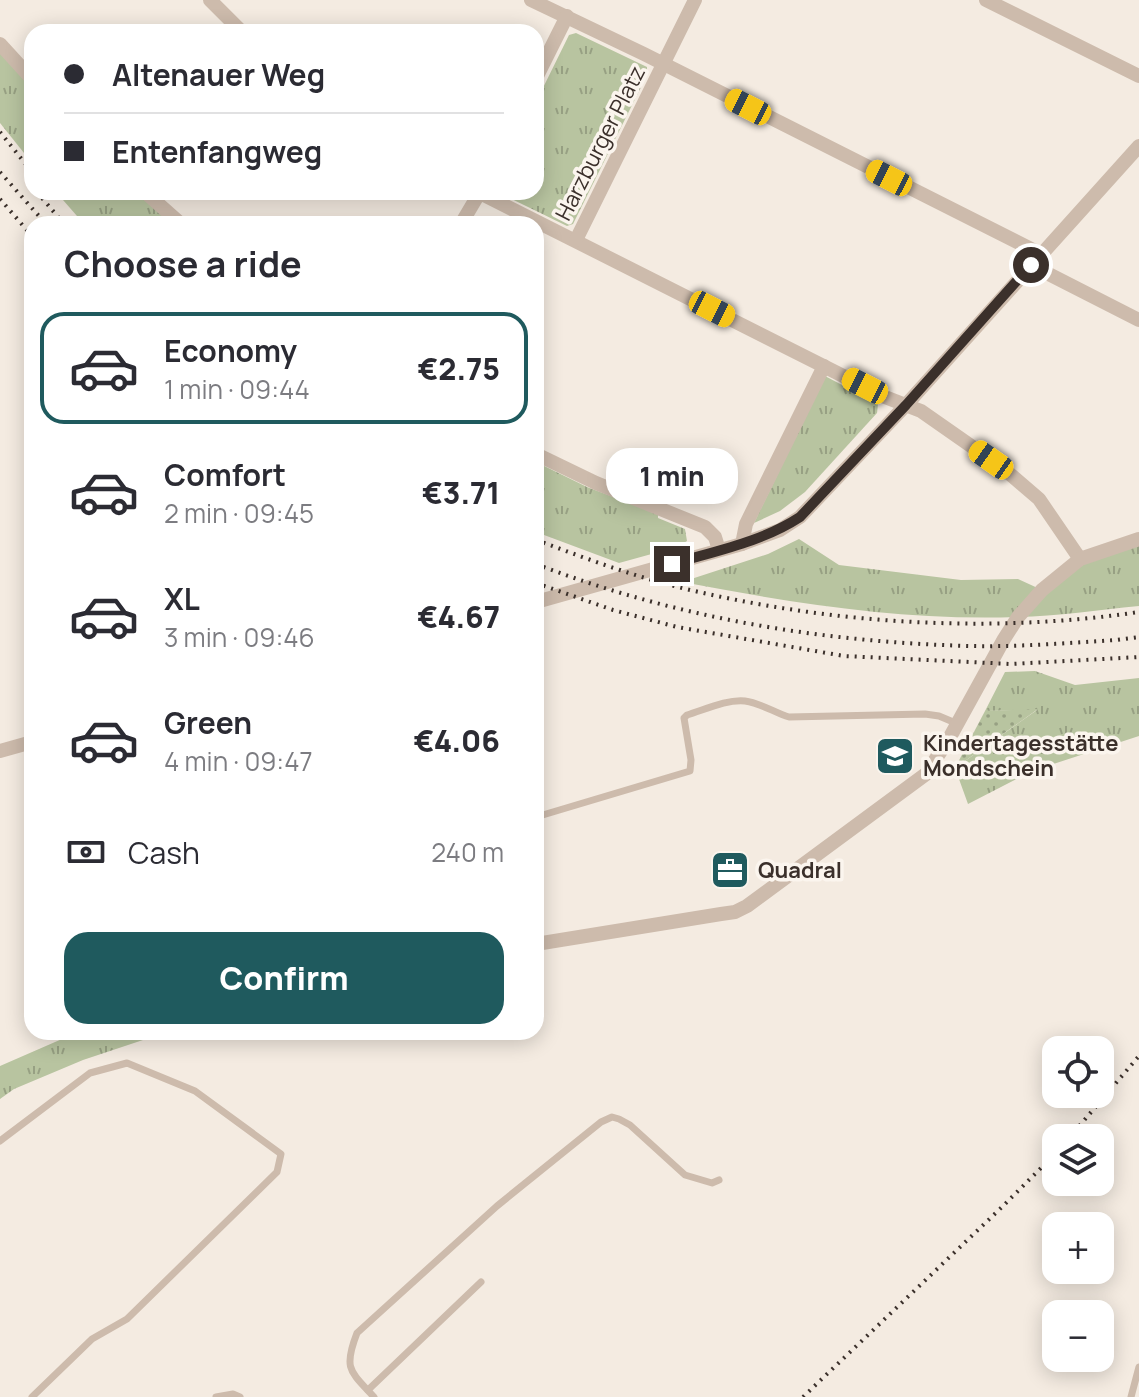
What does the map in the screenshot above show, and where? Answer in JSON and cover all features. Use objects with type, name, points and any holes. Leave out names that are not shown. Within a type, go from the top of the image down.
[{"type":"street","points":[[210,0],[234,24]]},
{"type":"street","points":[[531,0],[664,64],[1036,259],[1139,320]]},
{"type":"street","name":"Harzburger Platz","points":[[576,240],[695,0]]},
{"type":"street","points":[[986,0],[1139,76]]},
{"type":"street","points":[[544,62],[567,16]]},
{"type":"street","points":[[0,44],[24,70]]},
{"type":"street","points":[[544,600],[742,544],[780,530],[800,517],[906,405],[1139,146]]},
{"type":"street","points":[[154,200],[172,216]]},
{"type":"street","points":[[495,200],[528,216]]},
{"type":"street","points":[[544,224],[885,397],[921,411],[1004,469],[1039,499],[1080,559]]},
{"type":"street","points":[[742,544],[746,524],[824,366]]},
{"type":"street","points":[[544,458],[596,483],[705,527],[715,537],[719,550]]},
{"type":"street","points":[[544,943],[735,912],[747,906],[926,774],[939,757],[1004,639],[1018,617],[1042,590],[1080,559],[1139,539]]},
{"type":"street","points":[[0,751],[24,744]]},
{"type":"lane","points":[[544,815],[690,771],[684,718],[736,701],[757,704],[789,717],[925,714],[958,724]]},
{"type":"lane","points":[[0,1141],[90,1073],[127,1063],[195,1091],[281,1154],[277,1172],[127,1319],[92,1339],[32,1397]]},
{"type":"lane","points":[[374,1397],[348,1364],[357,1333],[497,1206],[601,1122],[612,1117],[619,1119],[630,1125],[685,1175],[712,1183],[719,1180]]},
{"type":"lane","points":[[368,1390],[481,1282]]},
{"type":"lane","points":[[1131,1397],[1139,1367]]},
{"type":"lane","points":[[216,1397],[233,1394],[240,1397]]},
{"type":"green space","points":[[576,33],[647,67],[647,75],[573,224],[567,226],[513,200],[544,200],[544,86],[569,35]]},
{"type":"green space","points":[[0,51],[24,77],[24,153],[0,123]]},
{"type":"green space","points":[[63,200],[148,200],[166,216],[77,216]]},
{"type":"green space","points":[[825,376],[878,404],[877,413],[805,492],[780,511],[754,523]]},
{"type":"green space","points":[[544,466],[587,487],[658,514],[658,518],[685,529],[687,541],[677,547],[619,563],[544,535]]},
{"type":"green space","points":[[799,539],[839,565],[961,580],[1018,579],[1042,590],[1060,575],[1139,540],[1139,606],[1032,616],[932,616],[807,603],[682,582],[768,554]]},
{"type":"green space","points":[[1035,671],[1075,685],[1139,678],[1139,736],[1032,771],[968,804],[955,768],[1037,710],[985,711],[1005,672]]},
{"type":"green space","points":[[1038,709],[955,768],[985,711]]},
{"type":"green space","points":[[60,1040],[143,1040],[83,1060],[14,1089],[0,1099],[0,1066]]},
{"type":"railway","points":[[0,132],[24,162]]},
{"type":"railway","points":[[0,172],[24,199]]},
{"type":"railway","points":[[0,199],[24,227]]},
{"type":"railway","points":[[25,200],[39,216]]},
{"type":"railway","points":[[44,200],[57,216]]},
{"type":"railway","points":[[544,543],[629,573],[686,589],[742,601],[855,617],[912,622],[1026,623],[1139,612]]},
{"type":"railway","points":[[544,567],[696,613],[804,633],[970,646],[1139,637]]},
{"type":"railway","points":[[544,586],[613,610],[677,627],[844,656],[1011,664],[1139,657]]},
{"type":"railway","points":[[1081,1124],[1139,1056]]},
{"type":"railway","points":[[803,1397],[1042,1167]]},
{"type":"place","name":"Kindertagesstätte Mondschein","points":[[895,756]]},
{"type":"place","name":"Quadral","points":[[730,870]]},
{"type":"route","points":[[672,564],[742,544],[780,530],[800,517],[906,405],[1031,265]]}]
